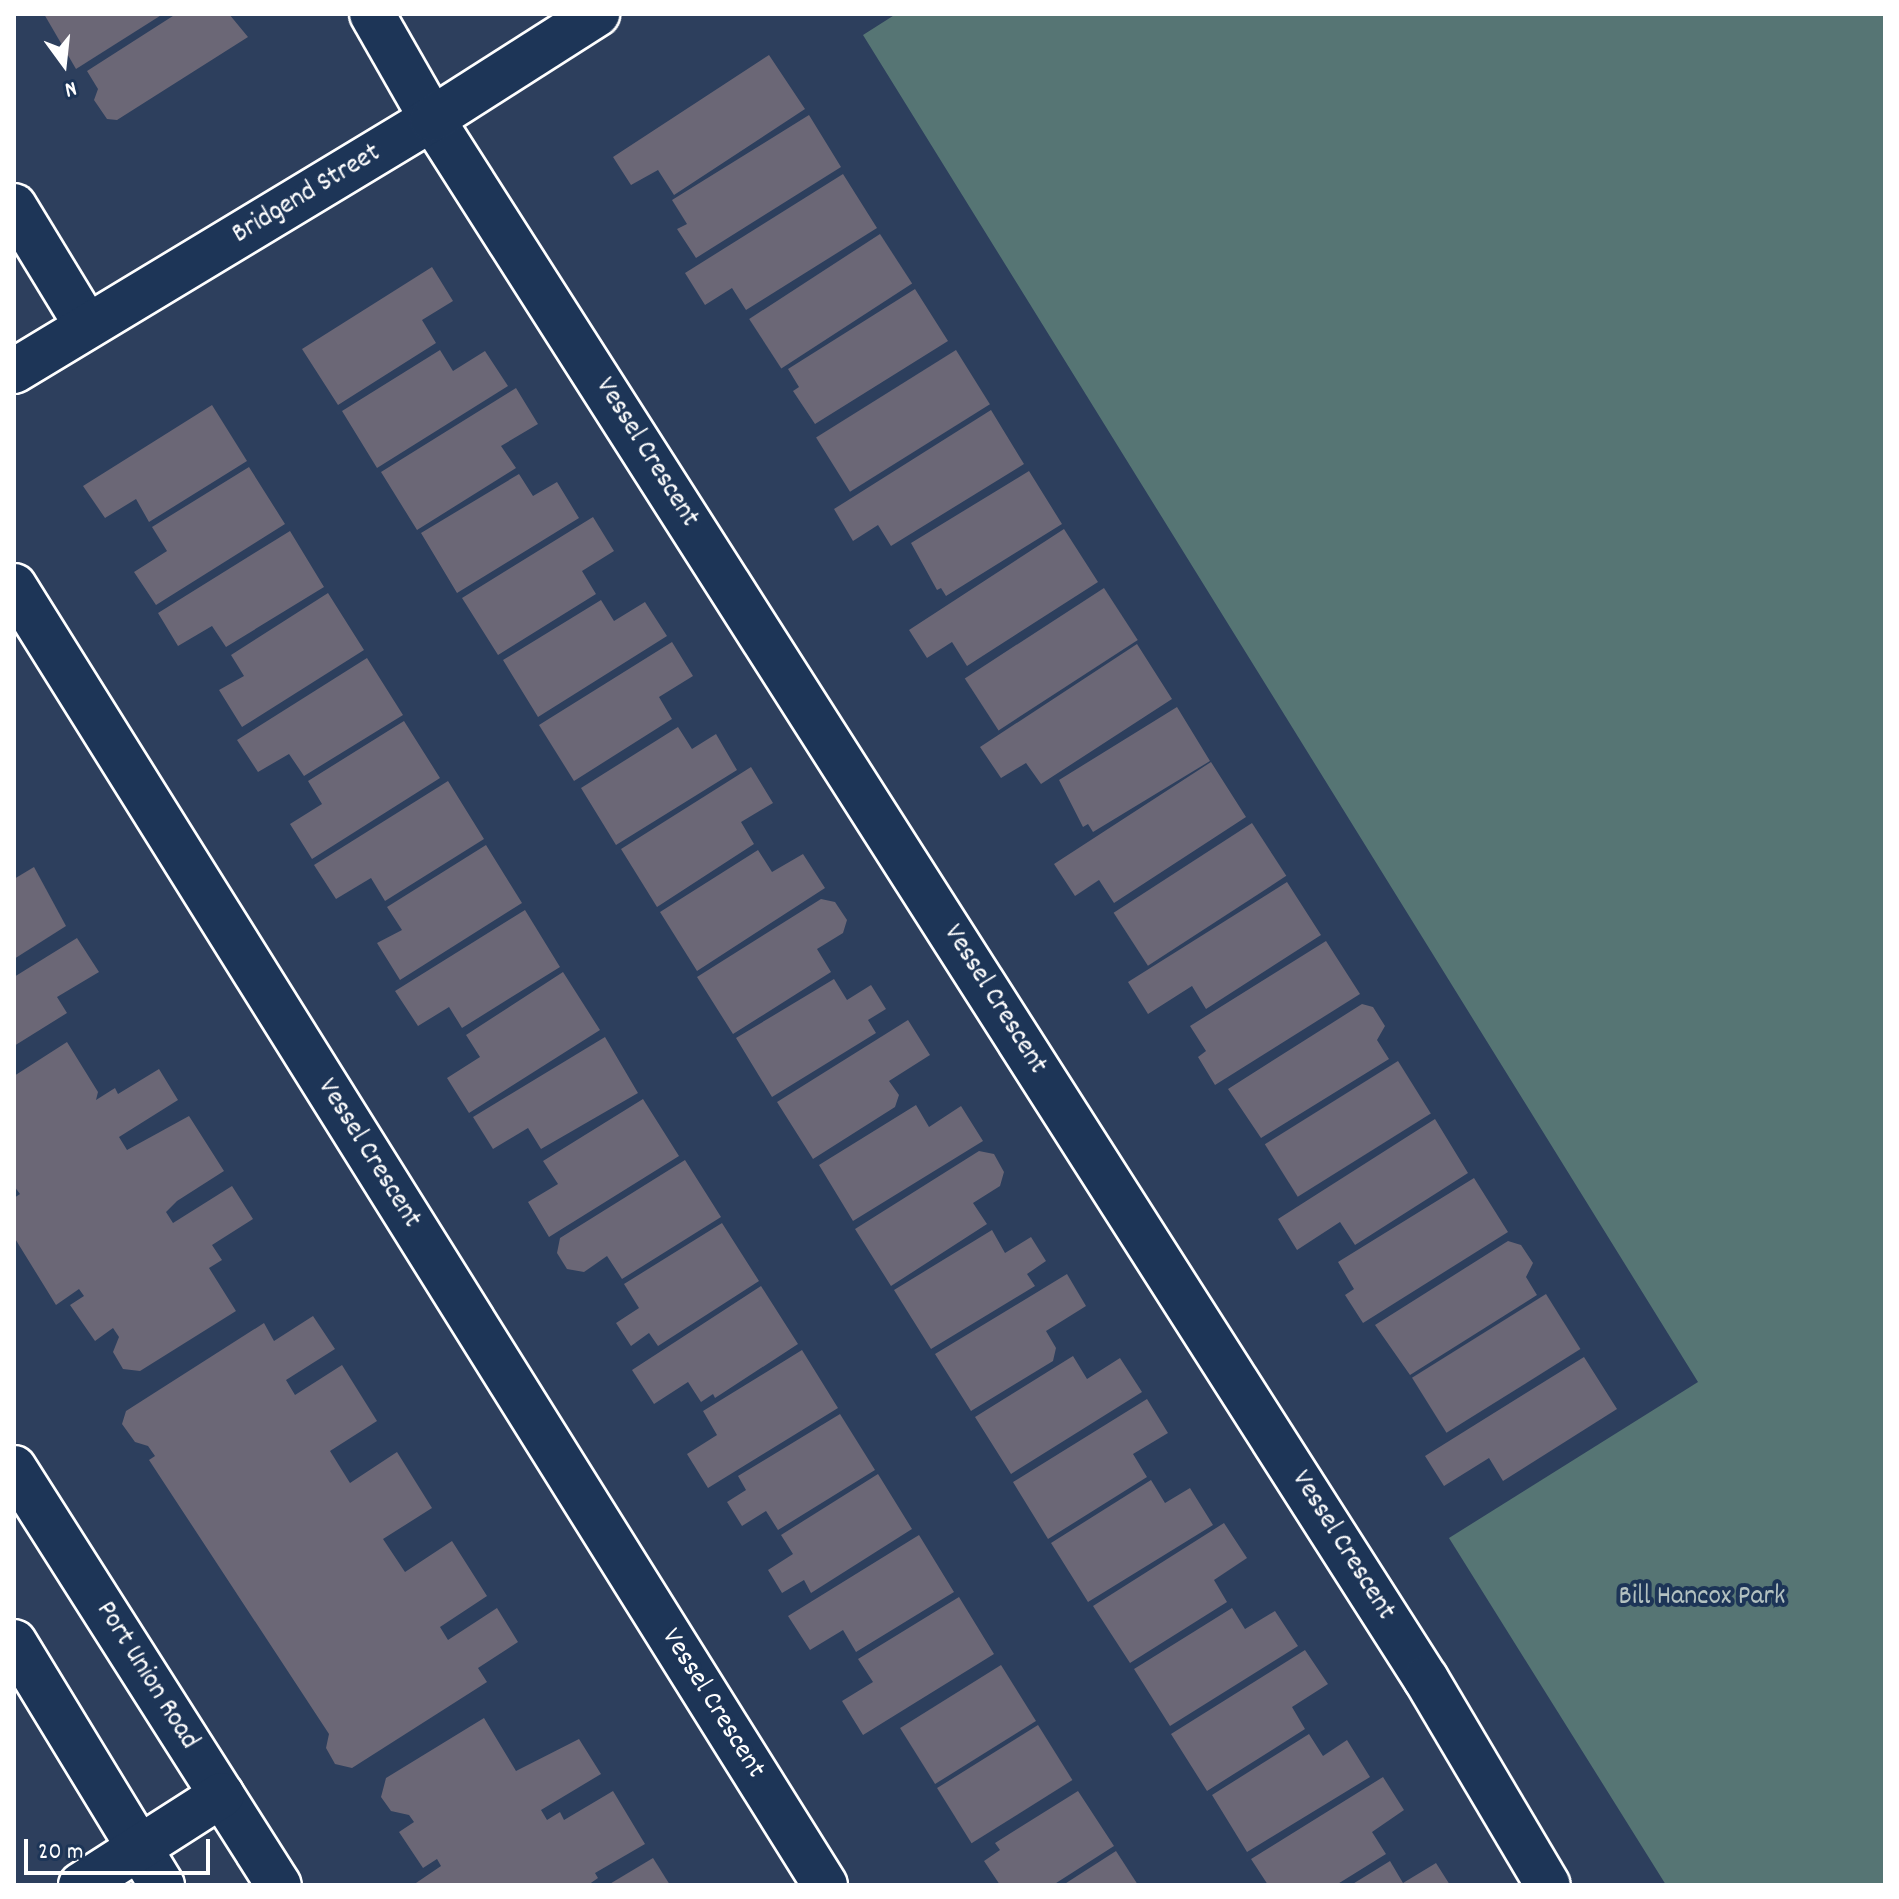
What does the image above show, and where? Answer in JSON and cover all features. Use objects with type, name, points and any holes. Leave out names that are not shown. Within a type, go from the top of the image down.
[{"type":"street","name":"Vessel Crescent","points":[[372,14],[432,119],[1426,1679],[1548,1885]]},
{"type":"street","name":"Bridgend Street","points":[[14,371],[432,119],[597,14]]},
{"type":"street","points":[[14,206],[87,326]]},
{"type":"street","name":"Vessel Crescent","points":[[14,586],[825,1885]]},
{"type":"street","name":"Port Union Road","points":[[14,1468],[279,1885]]},
{"type":"street","points":[[14,1642],[162,1885]]},
{"type":"street","points":[[81,1885],[222,1795]]},
{"type":"green space","name":"Bill Hancox Park","points":[[896,14],[1885,14],[1885,1885],[1666,1885],[1449,1538],[1698,1382],[863,35]]},
{"type":"building","points":[[44,14],[163,14],[76,69]]},
{"type":"building","points":[[176,14],[229,14],[248,37],[117,120],[107,119],[94,100],[98,89],[87,71]]},
{"type":"building","points":[[769,55],[805,109],[674,195],[658,170],[631,185],[613,157]]},
{"type":"building","points":[[809,115],[841,167],[696,258],[677,229],[687,224],[672,200]]},
{"type":"building","points":[[843,174],[877,228],[746,310],[732,288],[705,305],[685,273]]},
{"type":"building","points":[[880,234],[912,283],[781,368],[749,319]]},
{"type":"building","points":[[432,267],[453,301],[422,320],[436,343],[338,405],[302,349]]},
{"type":"building","points":[[915,289],[948,341],[815,424],[793,391],[799,387],[788,369]]},
{"type":"building","points":[[440,350],[453,371],[485,351],[508,386],[377,468],[342,411]]},
{"type":"building","points":[[956,350],[990,404],[850,492],[816,437]]},
{"type":"building","points":[[516,388],[538,424],[501,446],[516,468],[417,530],[381,472]]},
{"type":"building","points":[[212,405],[247,461],[149,522],[136,499],[105,518],[83,486]]},
{"type":"building","points":[[991,410],[1024,464],[891,546],[878,525],[853,541],[834,509]]},
{"type":"building","points":[[249,467],[285,524],[156,605],[134,572],[167,551],[152,527]]},
{"type":"building","points":[[1029,471],[1062,524],[946,596],[941,588],[937,590],[911,543]]},
{"type":"building","points":[[519,474],[533,496],[557,482],[579,518],[457,593],[421,533]]},
{"type":"building","points":[[593,517],[614,551],[582,571],[596,594],[498,655],[462,598]]},
{"type":"building","points":[[1064,529],[1098,582],[967,666],[952,642],[927,658],[909,630]]},
{"type":"building","points":[[290,531],[324,587],[226,647],[212,626],[178,646],[158,613]]},
{"type":"building","points":[[1104,588],[1138,640],[999,730],[965,678]]},
{"type":"building","points":[[328,593],[364,650],[242,727],[219,690],[244,676],[231,655]]},
{"type":"building","points":[[601,600],[614,621],[645,602],[667,636],[538,717],[503,660]]},
{"type":"building","points":[[672,642],[693,676],[659,697],[672,719],[574,781],[539,725]]},
{"type":"building","points":[[1137,644],[1172,699],[1041,784],[1026,763],[1001,778],[980,747]]},
{"type":"building","points":[[367,658],[403,715],[304,776],[289,754],[258,772],[237,740]]},
{"type":"building","points":[[1177,707],[1210,761],[1093,832],[1088,824],[1083,827],[1059,780]]},
{"type":"building","points":[[404,721],[440,778],[312,859],[290,824],[322,804],[308,781]]},
{"type":"building","points":[[678,727],[692,749],[716,734],[737,770],[616,845],[581,788]]},
{"type":"building","points":[[1211,762],[1246,817],[1114,903],[1099,880],[1075,896],[1054,864]]},
{"type":"building","points":[[751,767],[773,803],[741,822],[754,844],[657,907],[621,849]]},
{"type":"building","points":[[448,781],[484,839],[385,901],[371,878],[336,899],[314,865]]},
{"type":"building","points":[[1252,823],[1286,876],[1148,966],[1114,913]]},
{"type":"building","points":[[486,845],[522,903],[400,980],[377,943],[402,930],[387,907]]},
{"type":"building","points":[[758,850],[772,872],[803,854],[825,888],[697,971],[660,912]]},
{"type":"building","points":[[34,867],[66,926],[14,959],[14,879]]},
{"type":"building","points":[[1287,882],[1321,935],[1206,1009],[1192,986],[1148,1014],[1128,982]]},
{"type":"building","points":[[821,899],[835,902],[847,920],[843,933],[817,949],[831,972],[733,1034],[697,977]]},
{"type":"building","points":[[525,910],[560,967],[462,1028],[449,1007],[418,1026],[395,991]]},
{"type":"building","points":[[77,938],[99,972],[57,997],[67,1013],[14,1046],[14,977]]},
{"type":"building","points":[[1326,941],[1360,994],[1215,1085],[1198,1057],[1206,1051],[1190,1026]]},
{"type":"building","points":[[563,972],[600,1030],[469,1113],[447,1078],[480,1057],[466,1035]]},
{"type":"building","points":[[834,979],[847,1000],[871,985],[886,1009],[868,1020],[876,1033],[772,1097],[736,1038]]},
{"type":"building","points":[[1362,1004],[1373,1007],[1385,1026],[1377,1040],[1389,1059],[1261,1138],[1228,1089]]},
{"type":"building","points":[[908,1020],[930,1055],[889,1081],[899,1095],[895,1107],[813,1159],[777,1102]]},
{"type":"building","points":[[605,1037],[638,1093],[541,1149],[528,1128],[493,1149],[473,1117]]},
{"type":"building","points":[[67,1042],[98,1092],[96,1100],[115,1088],[118,1094],[159,1069],[178,1100],[119,1137],[127,1150],[189,1116],[224,1171],[177,1201],[166,1212],[173,1223],[232,1186],[253,1219],[212,1245],[222,1260],[209,1268],[236,1311],[140,1371],[123,1369],[113,1352],[119,1337],[113,1328],[95,1341],[70,1305],[84,1296],[79,1289],[56,1305],[14,1237],[14,1198],[20,1194],[14,1186],[14,1076]]},
{"type":"building","points":[[1398,1061],[1431,1114],[1298,1197],[1265,1144]]},
{"type":"building","points":[[643,1099],[679,1156],[549,1237],[528,1202],[558,1184],[543,1161]]},
{"type":"building","points":[[916,1105],[929,1127],[961,1106],[983,1141],[853,1221],[819,1165]]},
{"type":"building","points":[[1435,1119],[1468,1173],[1355,1245],[1340,1222],[1297,1250],[1278,1219]]},
{"type":"building","points":[[979,1151],[994,1154],[1004,1172],[1000,1186],[973,1203],[987,1224],[891,1286],[855,1229]]},
{"type":"building","points":[[685,1160],[721,1217],[622,1279],[607,1256],[584,1272],[567,1269],[557,1253],[560,1238]]},
{"type":"building","points":[[1474,1178],[1508,1232],[1363,1323],[1345,1295],[1354,1289],[1338,1262]]},
{"type":"building","points":[[722,1223],[759,1281],[658,1346],[649,1333],[631,1346],[616,1323],[639,1308],[624,1284]]},
{"type":"building","points":[[992,1230],[1005,1253],[1031,1237],[1046,1261],[1027,1274],[1035,1286],[931,1349],[894,1290]]},
{"type":"building","points":[[1508,1241],[1521,1245],[1533,1263],[1526,1277],[1537,1295],[1410,1375],[1375,1325]]},
{"type":"building","points":[[1067,1274],[1086,1306],[1046,1331],[1056,1348],[1053,1361],[971,1411],[935,1354]]},
{"type":"building","points":[[761,1286],[798,1344],[715,1398],[713,1394],[701,1402],[688,1382],[654,1404],[632,1370]]},
{"type":"building","points":[[1546,1294],[1580,1349],[1446,1433],[1412,1378]]},
{"type":"building","points":[[313,1316],[335,1349],[286,1380],[295,1395],[342,1365],[377,1421],[330,1451],[350,1483],[397,1452],[432,1508],[383,1539],[405,1572],[452,1541],[487,1596],[440,1627],[448,1640],[497,1608],[518,1642],[478,1668],[487,1682],[352,1768],[335,1764],[326,1748],[329,1734],[149,1460],[155,1456],[148,1446],[135,1442],[122,1424],[126,1411],[264,1323],[274,1341]]},
{"type":"building","points":[[802,1350],[838,1408],[708,1488],[687,1454],[717,1435],[703,1411]]},
{"type":"building","points":[[1073,1356],[1087,1379],[1120,1358],[1142,1392],[1011,1474],[975,1417]]},
{"type":"building","points":[[1584,1357],[1617,1409],[1503,1481],[1489,1458],[1444,1486],[1425,1456]]},
{"type":"building","points":[[1147,1399],[1168,1433],[1133,1454],[1147,1477],[1048,1539],[1013,1482]]},
{"type":"building","points":[[840,1414],[875,1470],[778,1530],[766,1511],[742,1526],[727,1502],[746,1490],[738,1476]]},
{"type":"building","points":[[878,1474],[912,1529],[811,1593],[804,1580],[782,1593],[768,1570],[793,1554],[781,1535]]},
{"type":"building","points":[[1151,1480],[1165,1503],[1190,1488],[1213,1525],[1088,1602],[1051,1543]]},
{"type":"building","points":[[1224,1523],[1247,1558],[1214,1580],[1227,1602],[1130,1663],[1093,1606]]},
{"type":"building","points":[[919,1535],[954,1592],[856,1652],[843,1630],[810,1650],[788,1616]]},
{"type":"building","points":[[959,1597],[994,1654],[863,1735],[842,1701],[873,1682],[858,1659]]},
{"type":"building","points":[[1232,1608],[1245,1629],[1275,1611],[1298,1646],[1170,1726],[1134,1669]]},
{"type":"building","points":[[1305,1650],[1328,1684],[1292,1707],[1305,1729],[1207,1791],[1171,1734]]},
{"type":"building","points":[[1001,1665],[1036,1721],[935,1784],[900,1728]]},
{"type":"building","points":[[484,1718],[516,1771],[579,1739],[601,1774],[541,1810],[547,1820],[560,1812],[564,1820],[613,1791],[645,1844],[595,1873],[598,1878],[588,1885],[413,1885],[441,1866],[437,1859],[423,1868],[399,1832],[414,1822],[409,1815],[391,1811],[381,1797],[386,1778]]},
{"type":"building","points":[[1038,1725],[1072,1780],[972,1843],[937,1788]]},
{"type":"building","points":[[1309,1734],[1323,1756],[1347,1740],[1370,1777],[1247,1852],[1212,1795]]},
{"type":"building","points":[[1383,1777],[1404,1810],[1372,1832],[1386,1854],[1336,1885],[1268,1885],[1251,1859]]},
{"type":"building","points":[[1078,1791],[1114,1846],[1053,1885],[1000,1885],[984,1861],[1000,1850],[995,1843]]},
{"type":"building","points":[[1116,1851],[1138,1885],[1063,1885]]},
{"type":"building","points":[[653,1858],[670,1885],[608,1885]]},
{"type":"building","points":[[1390,1861],[1403,1883],[1436,1863],[1450,1885],[1351,1885]]}]
